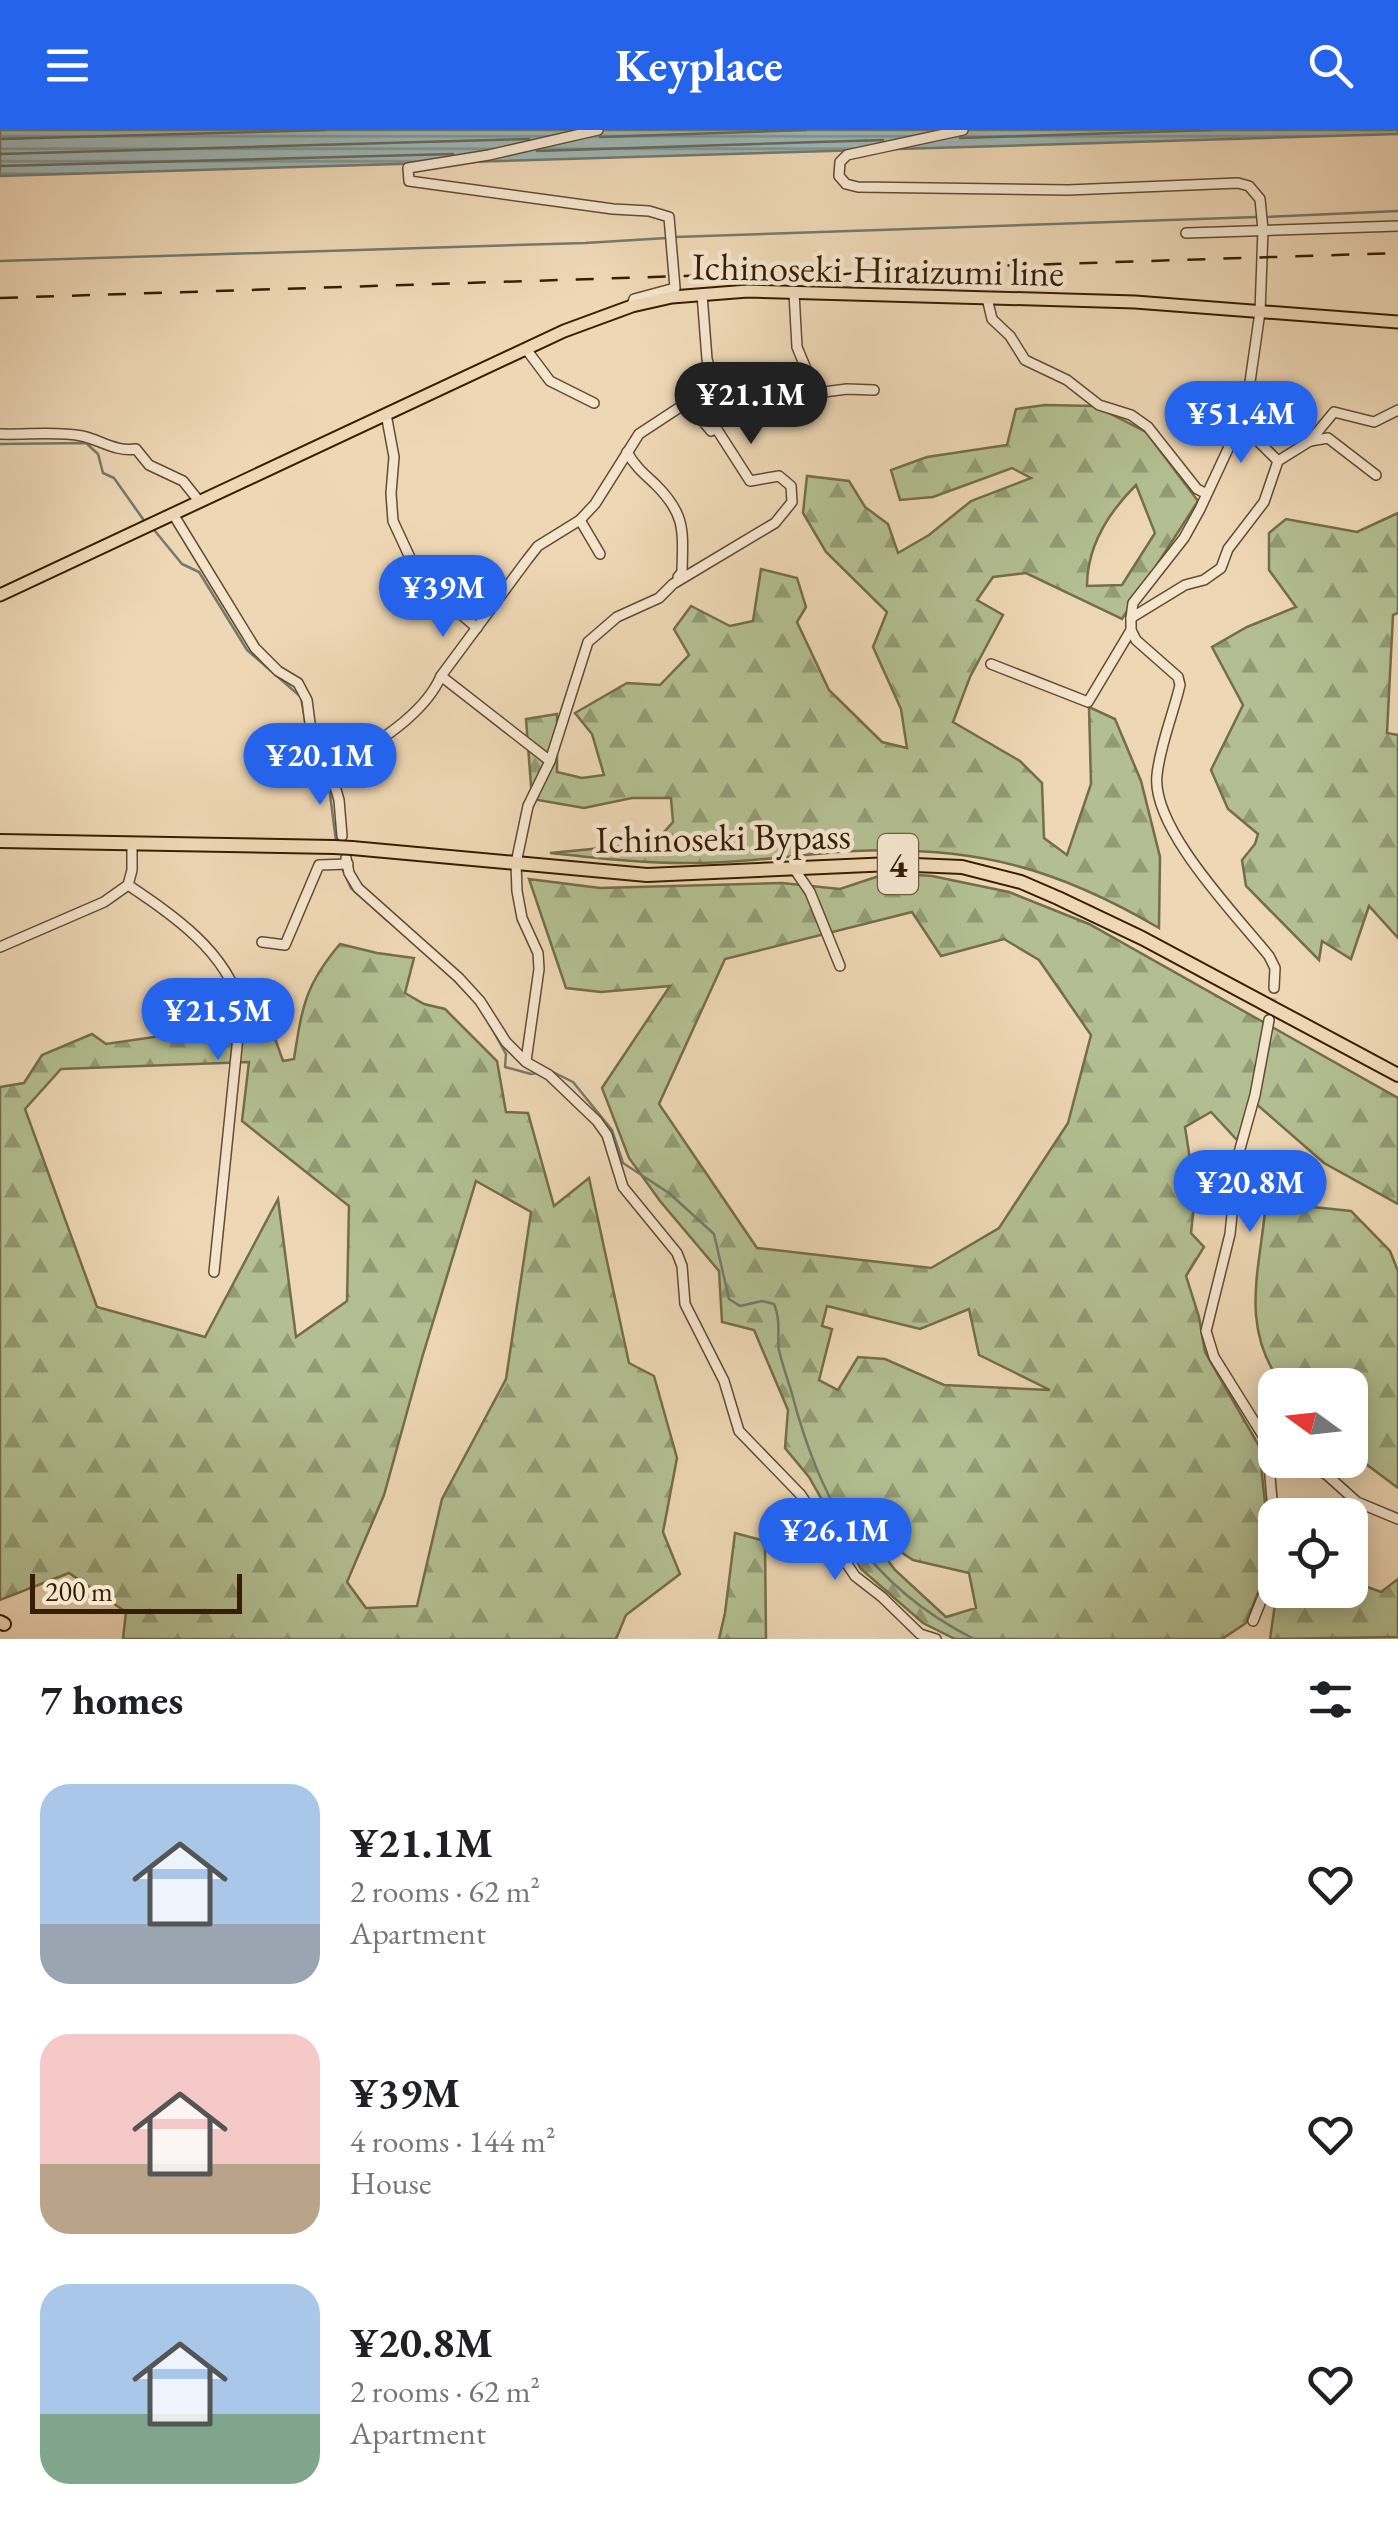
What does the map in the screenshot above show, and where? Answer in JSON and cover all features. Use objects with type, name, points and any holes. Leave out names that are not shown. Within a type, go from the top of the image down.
[{"type":"highway","name":"Ichinoseki Bypass","points":[[0,841],[338,842],[348,857],[516,863],[647,875],[928,863],[962,867],[1021,882],[1142,938],[1398,1075]]},
{"type":"main road","name":"Ichinoseki-Hiraizumi line","points":[[0,594],[526,349],[632,306],[702,294],[794,293],[1135,302],[1398,322]]},
{"type":"street","points":[[598,130],[489,155],[408,168],[407,175],[409,181],[649,211],[669,217],[675,288],[640,296],[632,306]]},
{"type":"street","points":[[963,130],[847,155],[840,162],[839,176],[846,184],[858,187],[1068,190],[1238,183],[1255,191],[1262,209],[1260,312],[1242,420],[1184,538],[1133,603],[1131,630],[1136,640],[1178,677],[1180,685],[1156,777],[1162,807],[1192,862],[1269,956],[1275,968],[1274,988]]},
{"type":"street","points":[[1186,233],[1263,226],[1398,226]]},
{"type":"street","points":[[794,293],[797,346],[816,393],[874,390]]},
{"type":"street","points":[[331,773],[410,715],[434,692],[441,676],[538,546],[580,520],[595,504],[639,434],[709,388],[712,381],[702,294]]},
{"type":"street","points":[[986,298],[992,320],[1010,336],[1025,360],[1067,380],[1099,406],[1130,415],[1148,427],[1197,488],[1206,493]]},
{"type":"street","points":[[526,349],[550,381],[594,403]]},
{"type":"street","points":[[673,584],[776,523],[792,502],[793,490],[778,476],[750,481],[716,428],[711,431],[688,404]]},
{"type":"street","points":[[1131,618],[1185,584],[1204,580],[1222,568],[1228,549],[1264,502],[1278,461],[1310,441],[1334,412],[1374,422],[1398,410]]},
{"type":"street","points":[[386,414],[394,456],[393,521],[418,580],[425,590],[440,596],[477,628]]},
{"type":"street","points":[[1242,420],[1278,461]]},
{"type":"street","points":[[0,434],[83,436],[101,445],[141,450],[150,465],[182,480],[199,501]]},
{"type":"street","points":[[1310,441],[1328,438],[1376,475]]},
{"type":"street","points":[[526,1062],[539,968],[538,953],[522,918],[516,891],[516,863],[528,806],[550,761],[588,642],[618,617],[659,598],[682,572],[684,527],[675,504],[633,464],[628,452]]},
{"type":"street","points":[[173,514],[255,648],[278,671],[298,683],[308,700],[315,740],[339,800],[338,842]]},
{"type":"street","points":[[580,520],[600,554]]},
{"type":"street","points":[[991,664],[1088,702],[1131,630]]},
{"type":"street","points":[[441,676],[550,761]]},
{"type":"street","points":[[0,947],[104,902],[128,885],[132,843]]},
{"type":"street","points":[[262,942],[284,944],[318,865],[348,857],[358,888],[458,978],[526,1062],[542,1071],[597,1121],[607,1135],[623,1187],[677,1253],[685,1304],[724,1382],[739,1431],[801,1495],[855,1576],[920,1634],[936,1639]]},
{"type":"street","points":[[795,870],[810,892],[840,966]]},
{"type":"street","points":[[128,885],[209,949],[229,975],[242,1007],[214,1272]]},
{"type":"street","points":[[1258,1424],[1214,1356],[1206,1324],[1230,1234],[1238,1156],[1255,1095],[1269,1020]]},
{"type":"street","points":[[1330,1478],[1357,1502],[1398,1518]]},
{"type":"street","points":[[1254,1621],[1259,1608]]},
{"type":"green space","points":[[1095,406],[1146,432],[1198,501],[1122,619],[1026,573],[993,577],[977,600],[1003,615],[970,677],[953,722],[1020,761],[1042,783],[1044,838],[1067,855],[1091,784],[1089,707],[1115,719],[1141,781],[1160,857],[1159,928],[1048,876],[976,857],[938,852],[854,851],[676,863],[550,853],[654,843],[673,822],[671,798],[632,798],[584,808],[532,799],[526,719],[557,714],[557,772],[582,778],[604,775],[592,734],[575,713],[627,683],[660,685],[689,655],[674,629],[691,606],[730,626],[753,621],[761,569],[797,578],[806,607],[797,622],[829,690],[882,742],[907,748],[901,709],[873,647],[887,612],[826,552],[803,513],[807,476],[849,481],[865,507],[888,524],[898,553],[929,535],[971,501],[1031,478],[1012,468],[933,497],[900,500],[891,470],[927,457],[1007,445],[1016,409]],"holes":[[[1136,485],[1155,533],[1122,585],[1087,586],[1091,557],[1101,531]]]},
{"type":"green space","points":[[1398,513],[1398,613],[1393,615],[1387,733],[1398,735],[1398,938],[1369,906],[1351,959],[1322,941],[1319,960],[1246,886],[1242,860],[1258,834],[1228,809],[1211,770],[1243,705],[1212,647],[1247,627],[1296,607],[1269,570],[1269,533],[1286,519],[1357,532]]},
{"type":"green space","points":[[888,873],[932,876],[1009,892],[1089,924],[1398,1098],[1398,1204],[1324,1163],[1253,1101],[1237,1140],[1211,1112],[1185,1127],[1191,1166],[1209,1161],[1216,1179],[1195,1196],[1191,1233],[1204,1247],[1186,1276],[1205,1352],[1258,1444],[1258,1478],[1262,1478],[1264,1498],[1258,1498],[1258,1593],[1246,1623],[1222,1639],[955,1639],[923,1623],[861,1569],[809,1477],[785,1448],[788,1410],[754,1330],[722,1322],[719,1271],[629,1158],[602,1088],[670,986],[601,992],[566,988],[529,879],[600,888],[782,883],[840,889]],"holes":[[[912,912],[941,956],[1004,939],[1039,960],[1091,1035],[1068,1123],[999,1228],[931,1268],[757,1248],[659,1104],[725,959]],[[827,1306],[920,1329],[969,1309],[979,1355],[1050,1390],[944,1385],[885,1359],[858,1357],[838,1390],[819,1380],[832,1329],[822,1326]],[[892,1546],[913,1560],[969,1573],[976,1608],[946,1617],[895,1570],[883,1554]]]},
{"type":"green space","points":[[340,944],[414,958],[405,993],[424,1004],[445,1009],[497,1061],[506,1112],[528,1113],[554,1206],[589,1178],[629,1363],[654,1376],[677,1458],[663,1532],[680,1574],[626,1615],[616,1639],[123,1639],[126,1612],[69,1573],[0,1600],[0,1087],[24,1083],[42,1055],[92,1034],[106,1044],[203,1030],[207,993],[264,1007],[283,1061],[294,1059],[307,997],[319,972]],"holes":[[[249,1062],[242,1121],[349,1206],[347,1301],[296,1337],[278,1199],[205,1337],[97,1307],[25,1109],[61,1069]],[[476,1181],[531,1212],[506,1379],[442,1499],[417,1606],[366,1608],[347,1582],[384,1495]]]},
{"type":"green space","points":[[1274,1203],[1351,1211],[1390,1251],[1398,1271],[1398,1488],[1368,1466],[1368,1368],[1271,1368],[1269,1364],[1261,1343],[1255,1302],[1265,1212]]},
{"type":"green space","points":[[735,1533],[765,1541],[766,1639],[719,1639]]},
{"type":"green space","points":[[1398,1579],[1398,1637],[1270,1639],[1274,1608],[1368,1608],[1368,1587],[1381,1592]]},
{"type":"water","points":[[0,130],[1398,130],[1398,134],[0,176]]},
{"type":"waterway","points":[[1265,217],[1398,211]]},
{"type":"waterway","points":[[675,237],[1257,217]]},
{"type":"waterway","points":[[0,261],[667,238]]},
{"type":"waterway","points":[[0,444],[86,443],[98,454],[103,473],[114,478],[143,519]]},
{"type":"waterway","points":[[155,531],[182,564],[199,572],[247,650],[301,697],[306,726]]},
{"type":"waterway","points":[[308,734],[328,779],[336,841]]},
{"type":"waterway","points":[[342,868],[351,888],[388,921]]},
{"type":"waterway","points":[[454,980],[476,1003]]},
{"type":"waterway","points":[[486,1018],[506,1054],[505,1067],[537,1073]]},
{"type":"waterway","points":[[549,1070],[573,1082],[612,1130],[623,1163],[669,1193],[714,1234],[729,1299],[740,1306],[762,1301],[774,1304],[779,1350],[804,1435],[818,1473],[854,1539],[905,1594],[974,1639]]},
{"type":"tunnel","points":[[1269,1020],[1274,988]]},
{"type":"railway","points":[[0,298],[1398,253]]}]
